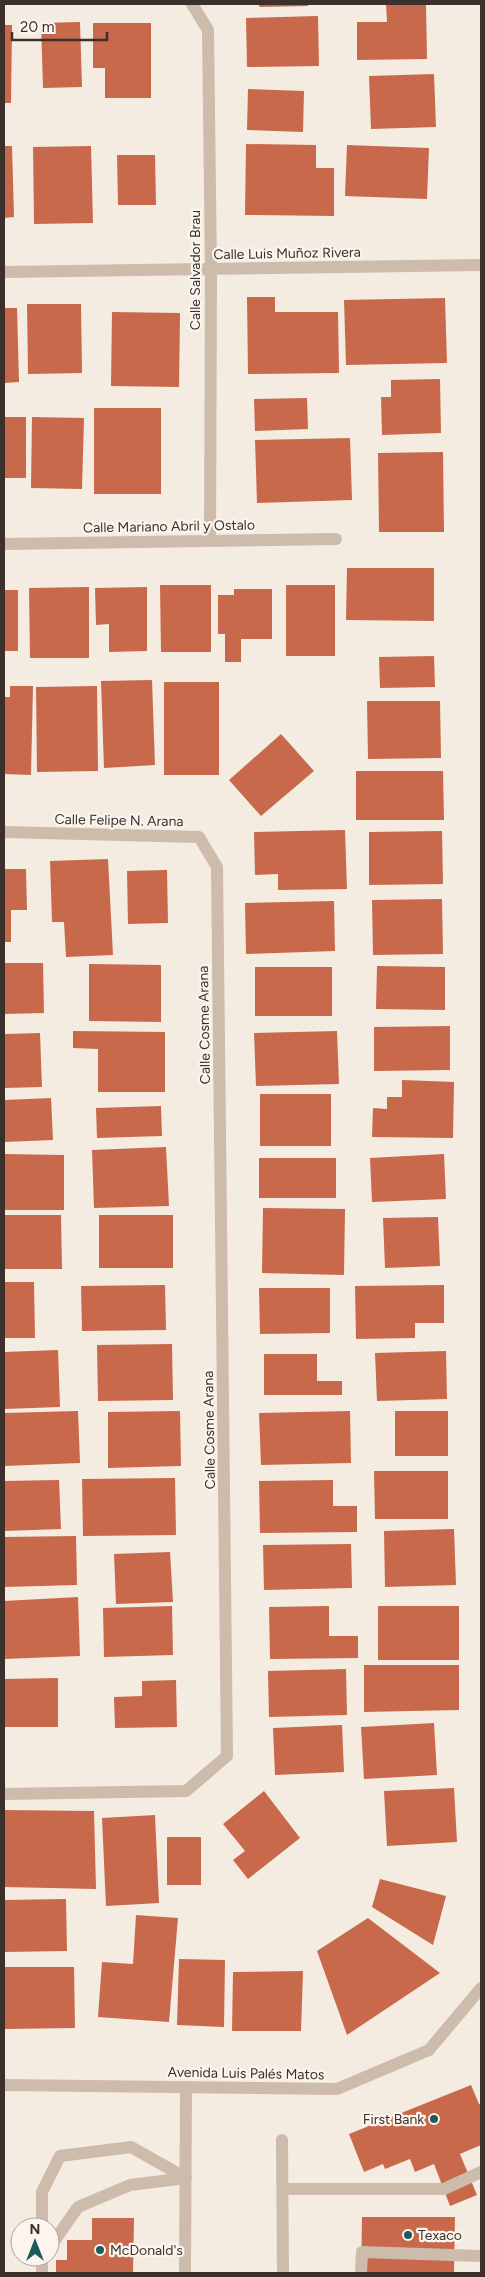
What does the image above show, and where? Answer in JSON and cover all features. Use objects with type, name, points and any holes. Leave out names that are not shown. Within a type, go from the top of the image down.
[{"type":"street","name":"Calle Salvador Brau","points":[[192,4],[208,30],[211,270],[210,541]]},
{"type":"street","name":"Calle Luis Muñoz Rivera","points":[[4,272],[481,265]]},
{"type":"street","name":"Calle Mariano Abril y Ostalo","points":[[4,544],[336,539]]},
{"type":"street","name":"Calle Felipe N. Arana","points":[[4,832],[199,837],[217,868]]},
{"type":"street","name":"Calle Cosme Arana","points":[[4,1794],[186,1792],[227,1756],[217,868]]},
{"type":"street","name":"Avenida Luis Palés Matos","points":[[4,2086],[337,2089],[429,2050],[481,1988]]},
{"type":"street","points":[[185,2273],[186,2088]]},
{"type":"street","points":[[282,2140],[283,2273]]},
{"type":"street","points":[[42,2217],[42,2192],[60,2156],[131,2148],[186,2178]]},
{"type":"street","points":[[283,2188],[444,2188],[481,2172]]},
{"type":"street","points":[[60,2233],[78,2207],[130,2185],[186,2178]]},
{"type":"street","points":[[361,2273],[362,2252],[481,2256]]},
{"type":"building","points":[[258,4],[307,4],[308,6],[260,7]]},
{"type":"building","points":[[386,4],[426,4],[427,59],[357,60],[357,22],[387,22]]},
{"type":"building","points":[[318,16],[319,66],[247,67],[246,18]]},
{"type":"building","points":[[80,22],[82,87],[43,88],[41,23]]},
{"type":"building","points":[[93,23],[151,23],[151,98],[105,98],[105,68],[93,68]]},
{"type":"building","points":[[4,25],[12,25],[11,103],[4,103]]},
{"type":"building","points":[[434,74],[436,127],[371,129],[369,76]]},
{"type":"building","points":[[248,89],[304,91],[303,132],[247,130]]},
{"type":"building","points":[[246,144],[316,145],[316,168],[334,168],[334,216],[245,215]]},
{"type":"building","points":[[347,145],[429,148],[427,199],[345,196]]},
{"type":"building","points":[[4,146],[12,146],[14,217],[4,218]]},
{"type":"building","points":[[91,146],[93,223],[34,224],[33,147]]},
{"type":"building","points":[[117,155],[155,155],[156,205],[118,205]]},
{"type":"building","points":[[247,297],[275,297],[275,312],[338,312],[339,373],[248,374]]},
{"type":"building","points":[[445,298],[447,363],[346,365],[344,300]]},
{"type":"building","points":[[27,304],[81,304],[82,373],[28,374]]},
{"type":"building","points":[[4,308],[17,308],[19,382],[4,383]]},
{"type":"building","points":[[112,312],[180,313],[179,387],[111,386]]},
{"type":"building","points":[[440,379],[441,433],[382,435],[381,397],[391,397],[391,380]]},
{"type":"building","points":[[307,398],[308,429],[255,431],[254,399]]},
{"type":"building","points":[[94,408],[161,408],[161,494],[94,494]]},
{"type":"building","points":[[4,417],[26,417],[26,478],[4,478]]},
{"type":"building","points":[[32,417],[84,418],[82,489],[31,488]]},
{"type":"building","points":[[350,438],[352,500],[257,503],[255,440]]},
{"type":"building","points":[[443,452],[444,532],[379,532],[378,453]]},
{"type":"building","points":[[347,568],[434,568],[434,621],[346,620]]},
{"type":"building","points":[[160,585],[211,585],[211,652],[161,652]]},
{"type":"building","points":[[286,585],[335,585],[335,656],[286,656]]},
{"type":"building","points":[[89,587],[89,658],[30,658],[29,588]]},
{"type":"building","points":[[147,587],[147,651],[109,652],[109,624],[96,625],[95,588]]},
{"type":"building","points":[[234,589],[272,589],[272,639],[241,639],[241,662],[225,662],[225,634],[218,634],[218,595],[234,595]]},
{"type":"building","points":[[4,590],[18,590],[18,651],[4,651]]},
{"type":"building","points":[[434,656],[435,687],[380,688],[379,657]]},
{"type":"building","points":[[152,680],[155,765],[104,768],[101,681]]},
{"type":"building","points":[[164,682],[219,682],[219,775],[164,775]]},
{"type":"building","points":[[10,686],[33,686],[31,775],[4,774],[4,697],[10,697]]},
{"type":"building","points":[[97,686],[98,771],[37,772],[36,687]]},
{"type":"building","points":[[367,701],[440,701],[441,758],[368,759]]},
{"type":"building","points":[[281,734],[314,771],[261,816],[229,780]]},
{"type":"building","points":[[356,771],[443,771],[444,820],[356,820]]},
{"type":"building","points":[[345,830],[347,889],[278,890],[278,874],[255,875],[254,832]]},
{"type":"building","points":[[442,831],[443,884],[369,885],[369,832]]},
{"type":"building","points":[[108,859],[113,955],[66,957],[64,922],[52,922],[50,861]]},
{"type":"building","points":[[4,869],[26,869],[27,910],[11,910],[11,942],[4,942]]},
{"type":"building","points":[[167,870],[168,923],[128,924],[127,871]]},
{"type":"building","points":[[442,899],[443,954],[373,955],[372,900]]},
{"type":"building","points":[[334,901],[335,951],[246,954],[245,903]]},
{"type":"building","points":[[4,963],[43,963],[44,1013],[4,1014]]},
{"type":"building","points":[[89,964],[161,965],[161,1022],[89,1021]]},
{"type":"building","points":[[377,966],[445,967],[445,1010],[376,1009]]},
{"type":"building","points":[[255,967],[332,967],[332,1016],[255,1016]]},
{"type":"building","points":[[450,1026],[450,1070],[374,1071],[374,1027]]},
{"type":"building","points":[[73,1031],[165,1032],[165,1092],[98,1092],[98,1049],[73,1048]]},
{"type":"building","points":[[337,1031],[339,1084],[256,1086],[254,1033]]},
{"type":"building","points":[[40,1033],[42,1087],[4,1088],[4,1034]]},
{"type":"building","points":[[402,1080],[454,1082],[453,1138],[372,1137],[373,1108],[387,1109],[387,1097],[402,1097]]},
{"type":"building","points":[[260,1094],[331,1094],[331,1146],[260,1146]]},
{"type":"building","points":[[51,1098],[53,1140],[4,1142],[4,1100]]},
{"type":"building","points":[[161,1106],[162,1136],[97,1138],[96,1108]]},
{"type":"building","points":[[166,1147],[169,1206],[94,1208],[92,1150]]},
{"type":"building","points":[[4,1154],[64,1155],[64,1210],[4,1210]]},
{"type":"building","points":[[444,1154],[446,1199],[372,1202],[370,1158]]},
{"type":"building","points":[[259,1158],[336,1158],[336,1198],[259,1198]]},
{"type":"building","points":[[263,1208],[345,1209],[344,1275],[262,1273]]},
{"type":"building","points":[[4,1215],[61,1215],[62,1269],[4,1269]]},
{"type":"building","points":[[99,1215],[173,1215],[173,1268],[99,1268]]},
{"type":"building","points":[[438,1217],[440,1266],[385,1268],[383,1218]]},
{"type":"building","points":[[4,1282],[34,1282],[35,1338],[4,1338]]},
{"type":"building","points":[[165,1285],[166,1330],[82,1331],[81,1286]]},
{"type":"building","points":[[444,1285],[444,1323],[415,1323],[415,1338],[356,1339],[355,1286]]},
{"type":"building","points":[[259,1288],[330,1288],[330,1333],[260,1334]]},
{"type":"building","points":[[172,1344],[173,1400],[98,1401],[97,1345]]},
{"type":"building","points":[[58,1350],[60,1407],[4,1409],[4,1352]]},
{"type":"building","points":[[446,1351],[447,1399],[377,1401],[375,1353]]},
{"type":"building","points":[[264,1354],[317,1354],[317,1381],[342,1381],[342,1395],[264,1395]]},
{"type":"building","points":[[78,1411],[80,1463],[4,1466],[4,1413]]},
{"type":"building","points":[[180,1411],[181,1466],[108,1468],[108,1412]]},
{"type":"building","points":[[350,1411],[351,1463],[261,1465],[259,1413]]},
{"type":"building","points":[[395,1411],[448,1411],[448,1456],[395,1456]]},
{"type":"building","points":[[374,1471],[448,1471],[448,1519],[375,1519]]},
{"type":"building","points":[[175,1478],[176,1535],[83,1536],[82,1479]]},
{"type":"building","points":[[59,1480],[61,1529],[4,1531],[4,1481]]},
{"type":"building","points":[[333,1480],[333,1506],[357,1506],[357,1532],[260,1533],[259,1481]]},
{"type":"building","points":[[454,1529],[456,1585],[385,1587],[384,1531]]},
{"type":"building","points":[[76,1536],[77,1585],[4,1587],[4,1537]]},
{"type":"building","points":[[351,1544],[352,1588],[264,1590],[263,1545]]},
{"type":"building","points":[[170,1552],[173,1602],[116,1604],[114,1554]]},
{"type":"building","points":[[78,1597],[80,1656],[4,1659],[4,1601]]},
{"type":"building","points":[[172,1606],[173,1655],[104,1657],[103,1608]]},
{"type":"building","points":[[329,1606],[329,1636],[358,1636],[358,1658],[270,1659],[269,1607]]},
{"type":"building","points":[[378,1606],[459,1606],[459,1660],[378,1660]]},
{"type":"building","points":[[364,1665],[459,1665],[459,1710],[364,1712]]},
{"type":"building","points":[[346,1669],[347,1715],[269,1717],[268,1671]]},
{"type":"building","points":[[58,1678],[58,1727],[4,1727],[4,1679]]},
{"type":"building","points":[[176,1680],[177,1727],[115,1728],[114,1697],[142,1696],[142,1681]]},
{"type":"building","points":[[434,1723],[437,1775],[364,1779],[361,1727]]},
{"type":"building","points":[[342,1725],[344,1772],[275,1775],[273,1728]]},
{"type":"building","points":[[454,1788],[457,1842],[387,1846],[384,1791]]},
{"type":"building","points":[[264,1791],[300,1838],[248,1879],[233,1860],[245,1851],[223,1824]]},
{"type":"building","points":[[4,1810],[94,1811],[96,1889],[4,1887]]},
{"type":"building","points":[[155,1815],[159,1903],[106,1906],[102,1818]]},
{"type":"building","points":[[167,1837],[201,1837],[201,1885],[167,1885]]},
{"type":"building","points":[[380,1879],[446,1896],[433,1945],[372,1907]]},
{"type":"building","points":[[66,1899],[67,1951],[4,1952],[4,1900]]},
{"type":"building","points":[[136,1915],[178,1918],[169,2022],[98,2017],[102,1962],[133,1964]]},
{"type":"building","points":[[368,1918],[440,1973],[347,2035],[317,1951]]},
{"type":"building","points":[[179,1959],[225,1960],[224,2027],[177,2025]]},
{"type":"building","points":[[4,1967],[74,1967],[75,2028],[4,2029]]},
{"type":"building","points":[[303,1971],[301,2031],[232,2031],[233,1972]]},
{"type":"building","name":"First Bank","points":[[471,2085],[479,2104],[481,2104],[481,2145],[460,2154],[477,2195],[450,2206],[434,2164],[415,2172],[410,2159],[385,2169],[383,2164],[364,2172],[349,2134]]},
{"type":"building","name":"Texaco","points":[[362,2217],[455,2217],[454,2273],[361,2273]]},
{"type":"building","name":"McDonald's","points":[[92,2218],[134,2218],[133,2273],[56,2273],[56,2267],[60,2267],[60,2260],[67,2260],[67,2240],[92,2240]]},
{"type":"place","name":"First Bank","points":[[434,2119]]},
{"type":"place","name":"Texaco","points":[[408,2235]]},
{"type":"place","name":"McDonald's","points":[[100,2250]]}]
